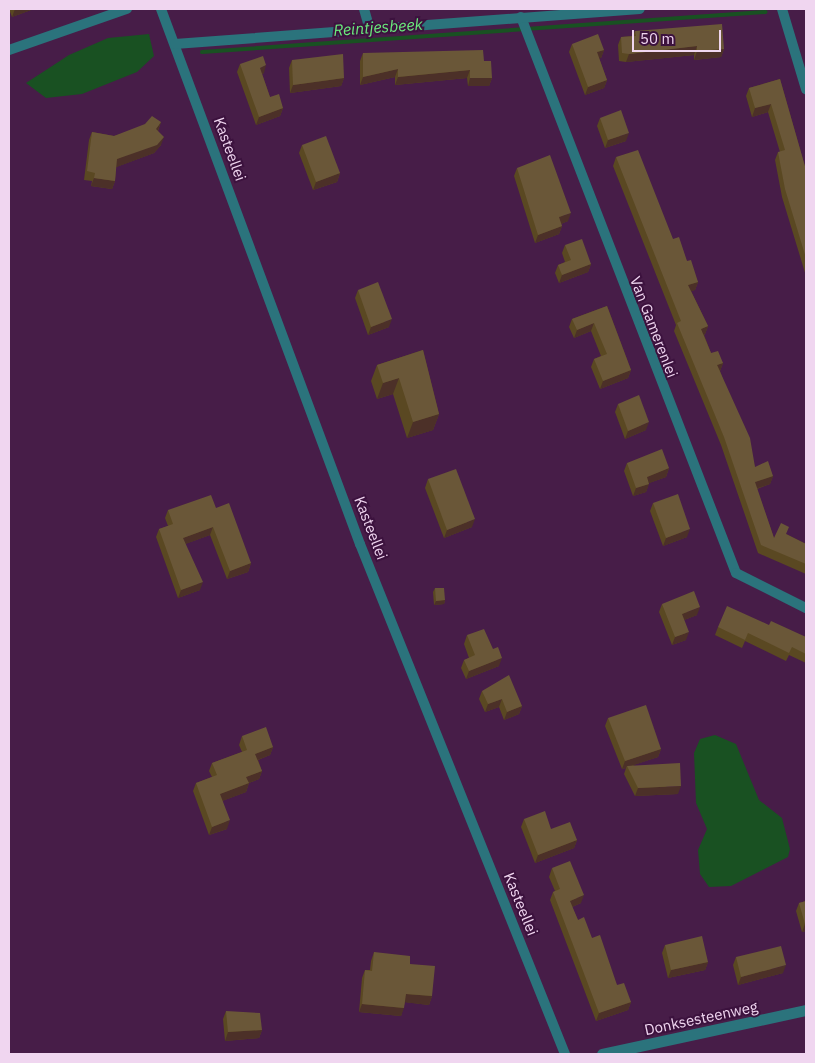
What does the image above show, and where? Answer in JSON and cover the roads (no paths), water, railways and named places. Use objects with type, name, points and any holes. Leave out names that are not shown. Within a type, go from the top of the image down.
[{"type":"street","points":[[9,50],[127,9]]},
{"type":"street","name":"Kasteellei","points":[[161,9],[360,544],[565,1054]]},
{"type":"street","points":[[364,9],[369,26]]},
{"type":"street","points":[[175,44],[369,26],[640,9]]},
{"type":"street","points":[[782,9],[806,88]]},
{"type":"street","name":"Van Gamerenlei","points":[[520,17],[736,573],[806,608]]},
{"type":"street","name":"Donksesteenweg","points":[[602,1054],[806,1010]]},
{"type":"waterway","name":"Reintjesbeek","points":[[202,52],[766,12]]}]
